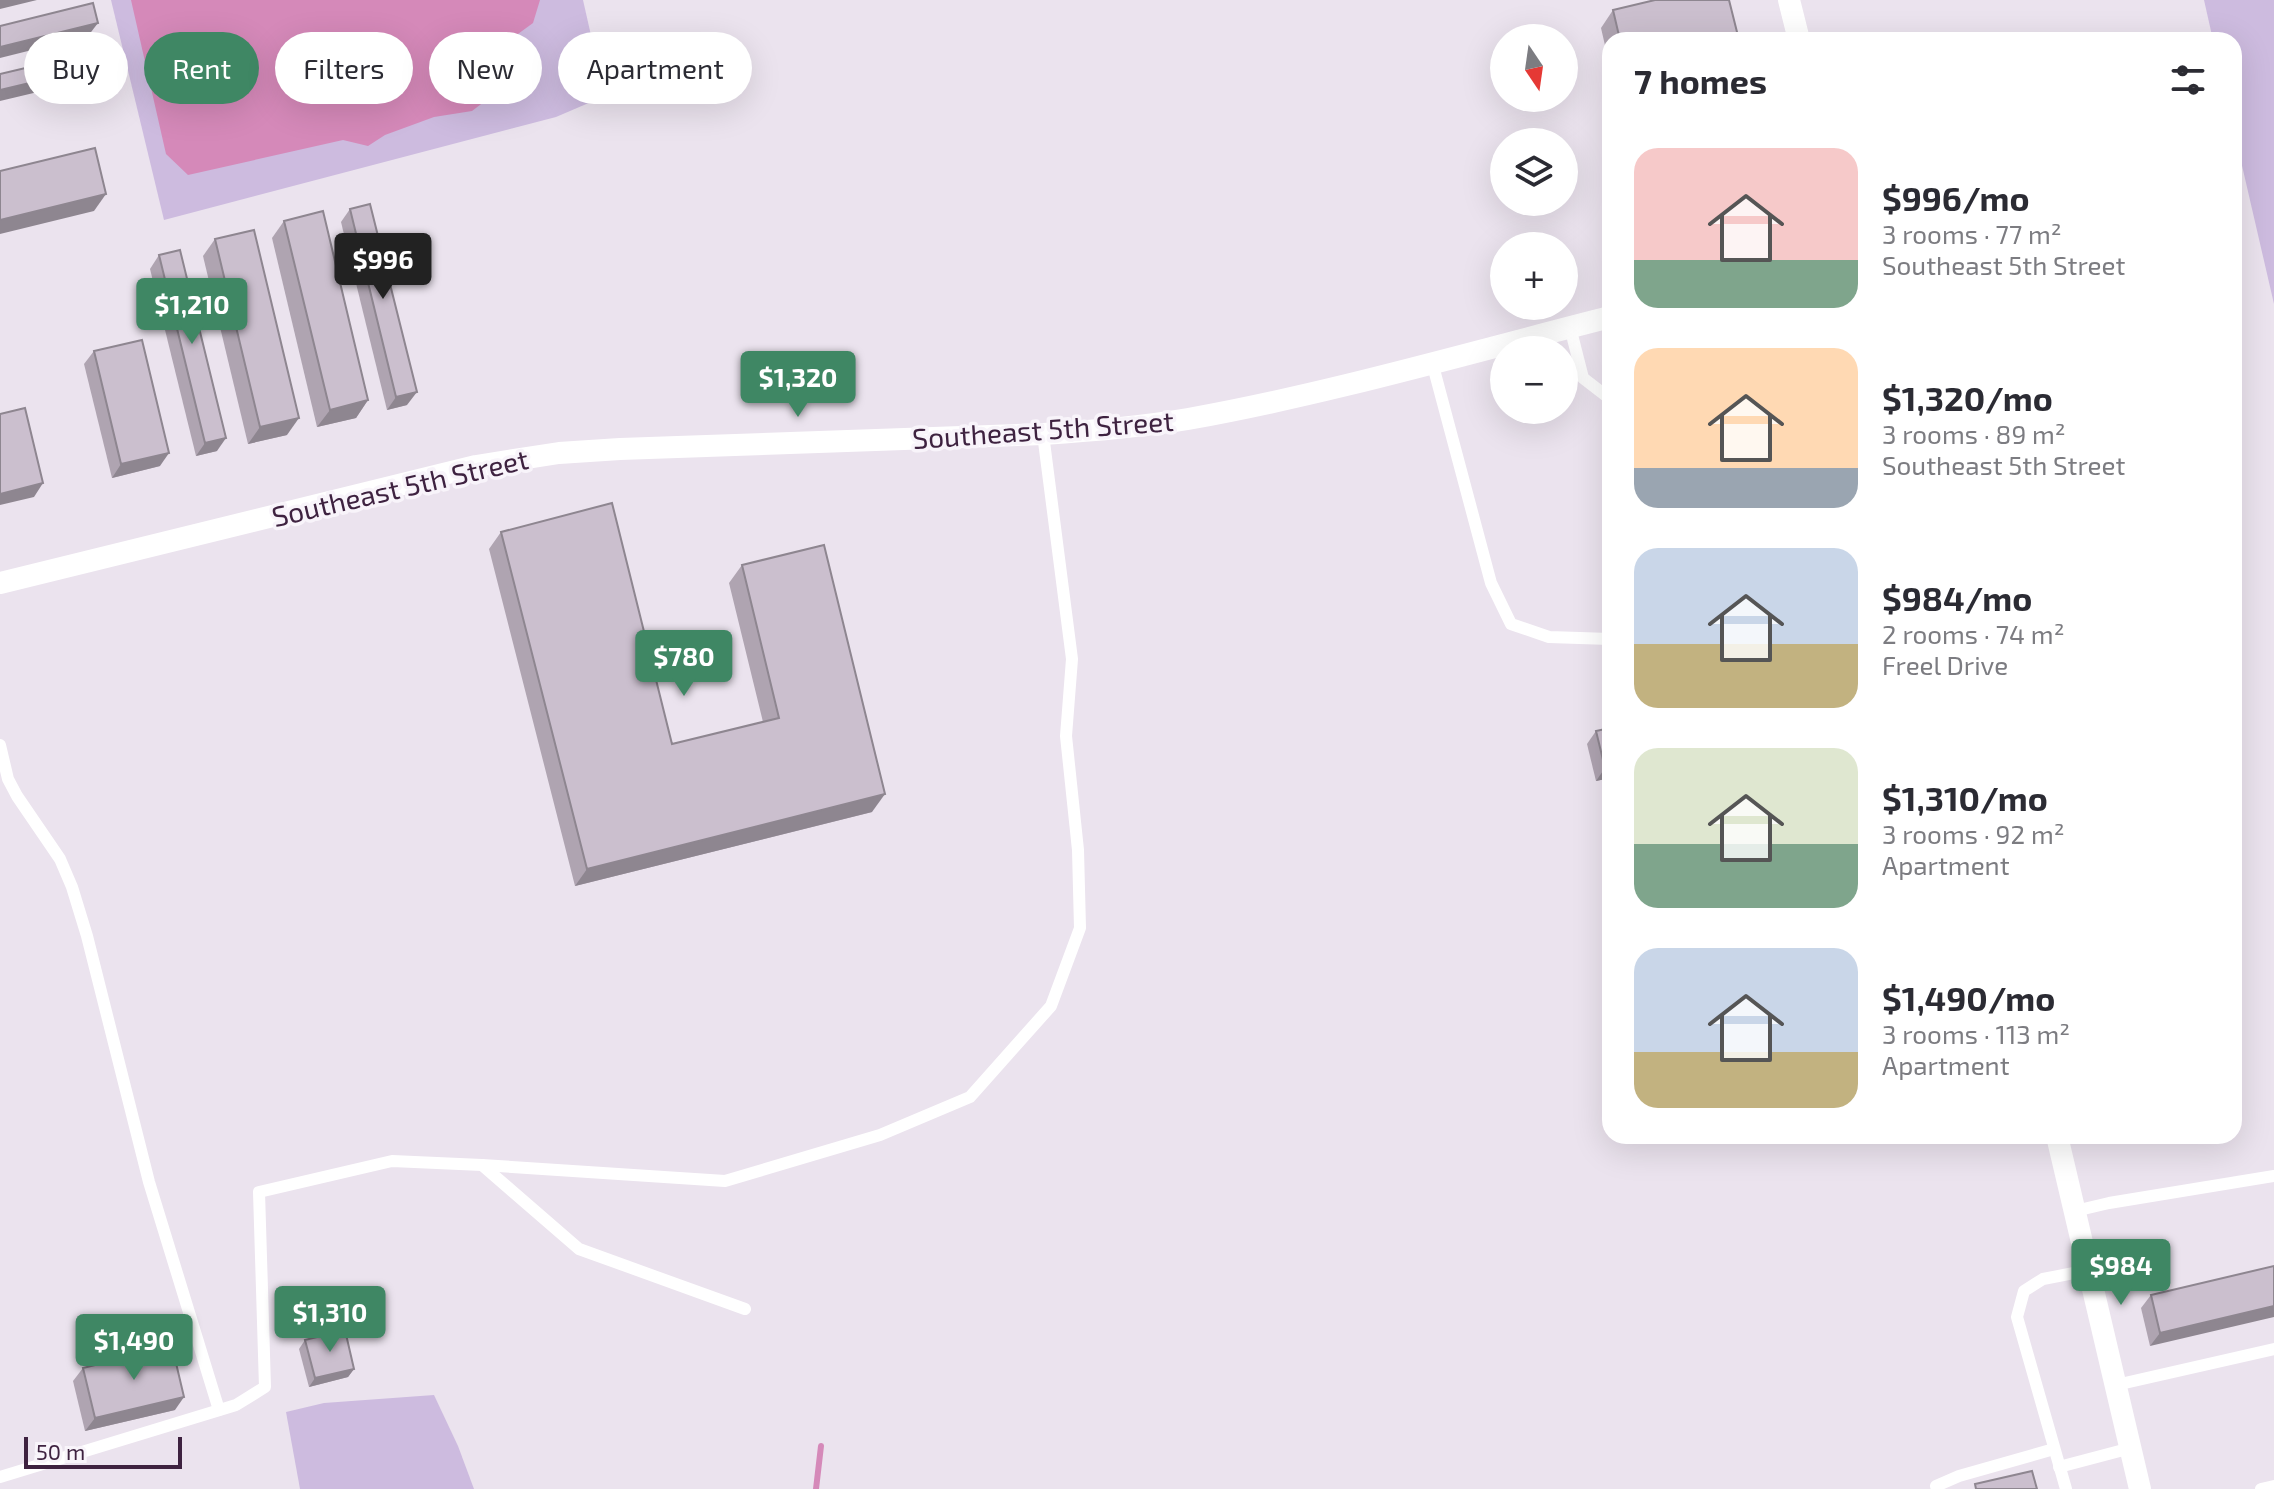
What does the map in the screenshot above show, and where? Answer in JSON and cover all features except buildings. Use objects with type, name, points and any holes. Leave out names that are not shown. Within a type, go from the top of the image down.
[{"type":"street","points":[[1789,0],[1797,32]]},
{"type":"street","name":"Southeast 5th Street","points":[[0,583],[476,466],[559,453],[658,447],[1113,429],[1188,419],[1602,319]]},
{"type":"street","points":[[2059,1144],[2140,1489]]},
{"type":"lane","points":[[1570,327],[1583,378],[1602,393]]},
{"type":"lane","points":[[1432,362],[1491,583],[1511,624],[1549,637],[1602,639]]},
{"type":"lane","points":[[0,1477],[236,1405],[265,1387],[259,1192],[392,1161],[725,1181],[880,1135],[970,1097],[1051,1006],[1080,928],[1078,850],[1066,736],[1072,659],[1043,434]]},
{"type":"lane","points":[[0,745],[8,779],[60,859],[72,887],[149,1182],[219,1410]]},
{"type":"lane","points":[[482,1165],[579,1249],[745,1309]]},
{"type":"lane","points":[[2075,1211],[2274,1176]]},
{"type":"lane","points":[[2066,1489],[2017,1317],[2024,1291],[2043,1279],[2089,1270]]},
{"type":"lane","points":[[2116,1385],[2274,1349]]},
{"type":"lane","points":[[2059,1467],[2131,1448]]},
{"type":"lane","points":[[1934,1488],[1959,1476],[2054,1449]]},
{"type":"lane","points":[[2261,1489],[2274,1486]]},
{"type":"shaded area","points":[[111,0],[583,0],[590,32],[558,32],[558,104],[586,104],[556,117],[164,220],[128,71],[128,32],[119,32]]},
{"type":"shaded area","points":[[131,0],[540,0],[533,23],[521,32],[429,32],[429,104],[481,104],[472,111],[434,117],[385,135],[368,146],[343,140],[188,175],[166,154],[155,104],[259,104],[259,32],[144,32],[144,57]]},
{"type":"shaded area","points":[[2204,0],[2274,0],[2274,304],[2242,166],[2242,32],[2211,32]]},
{"type":"shaded area","points":[[434,1395],[474,1489],[300,1489],[286,1412],[324,1403]]},
{"type":"waterway","points":[[816,1489],[821,1446]]}]
